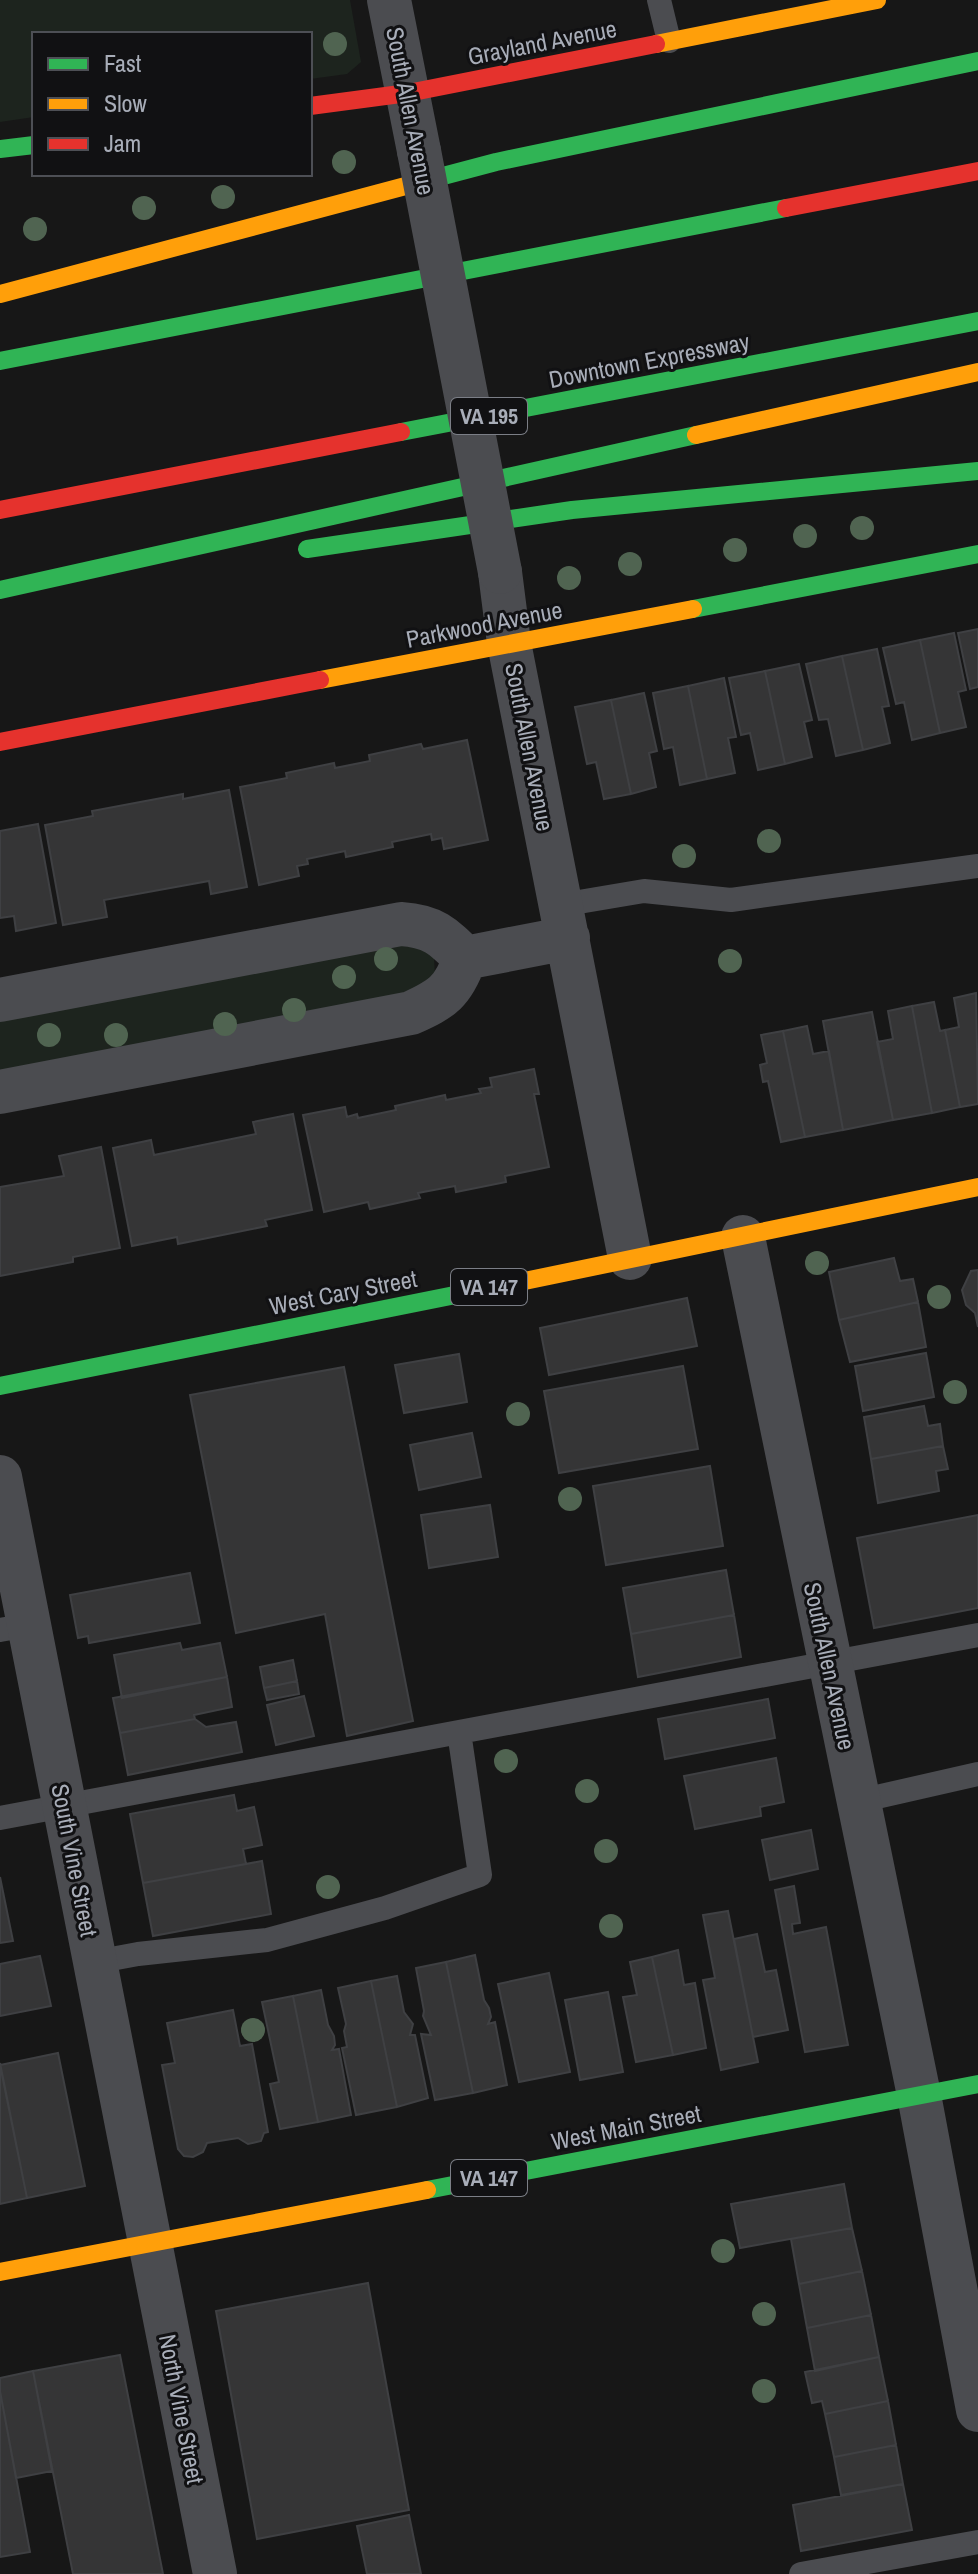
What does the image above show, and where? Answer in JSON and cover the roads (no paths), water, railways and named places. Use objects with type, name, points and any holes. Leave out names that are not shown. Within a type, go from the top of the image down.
[{"type":"main road","name":"Grayland Avenue","points":[[312,106],[408,93],[877,0]]},
{"type":"main road","points":[[0,294],[496,162],[978,61]]},
{"type":"main road","points":[[0,149],[32,145]]},
{"type":"main road","points":[[0,361],[978,171]]},
{"type":"main road","name":"Downtown Expressway","points":[[0,510],[978,321]]},
{"type":"main road","points":[[0,592],[978,372]]},
{"type":"main road","points":[[294,551],[572,510],[978,471]]},
{"type":"main road","name":"Parkwood Avenue","points":[[0,742],[978,554]]},
{"type":"main road","points":[[0,592],[201,564]]},
{"type":"main road","name":"West Cary Street","points":[[0,1386],[978,1187]]},
{"type":"main road","name":"West Main Street","points":[[0,2272],[978,2084]]},
{"type":"street","name":"South Allen Avenue","points":[[389,0],[500,572],[509,643],[630,1258]]},
{"type":"street","points":[[465,958],[564,921]]},
{"type":"street","points":[[0,1000],[401,924],[425,925],[446,939],[465,958]]},
{"type":"street","points":[[0,1092],[411,1013],[449,992],[465,958]]},
{"type":"street","name":"South Allen Avenue","points":[[743,1237],[919,2095],[978,2410]]},
{"type":"street","name":"South Vine Street","points":[[0,1477],[15,1628],[64,1805],[149,2243]]},
{"type":"street","name":"North Vine Street","points":[[149,2243],[215,2574]]},
{"type":"lane","points":[[659,0],[669,41]]},
{"type":"lane","points":[[564,921],[644,891],[731,900],[978,866]]},
{"type":"lane","points":[[0,1818],[978,1635]]},
{"type":"lane","points":[[95,1962],[138,1954],[267,1940],[385,1908],[480,1875],[459,1732]]},
{"type":"lane","points":[[859,1801],[978,1774]]},
{"type":"lane","points":[[801,2574],[978,2542]]}]
